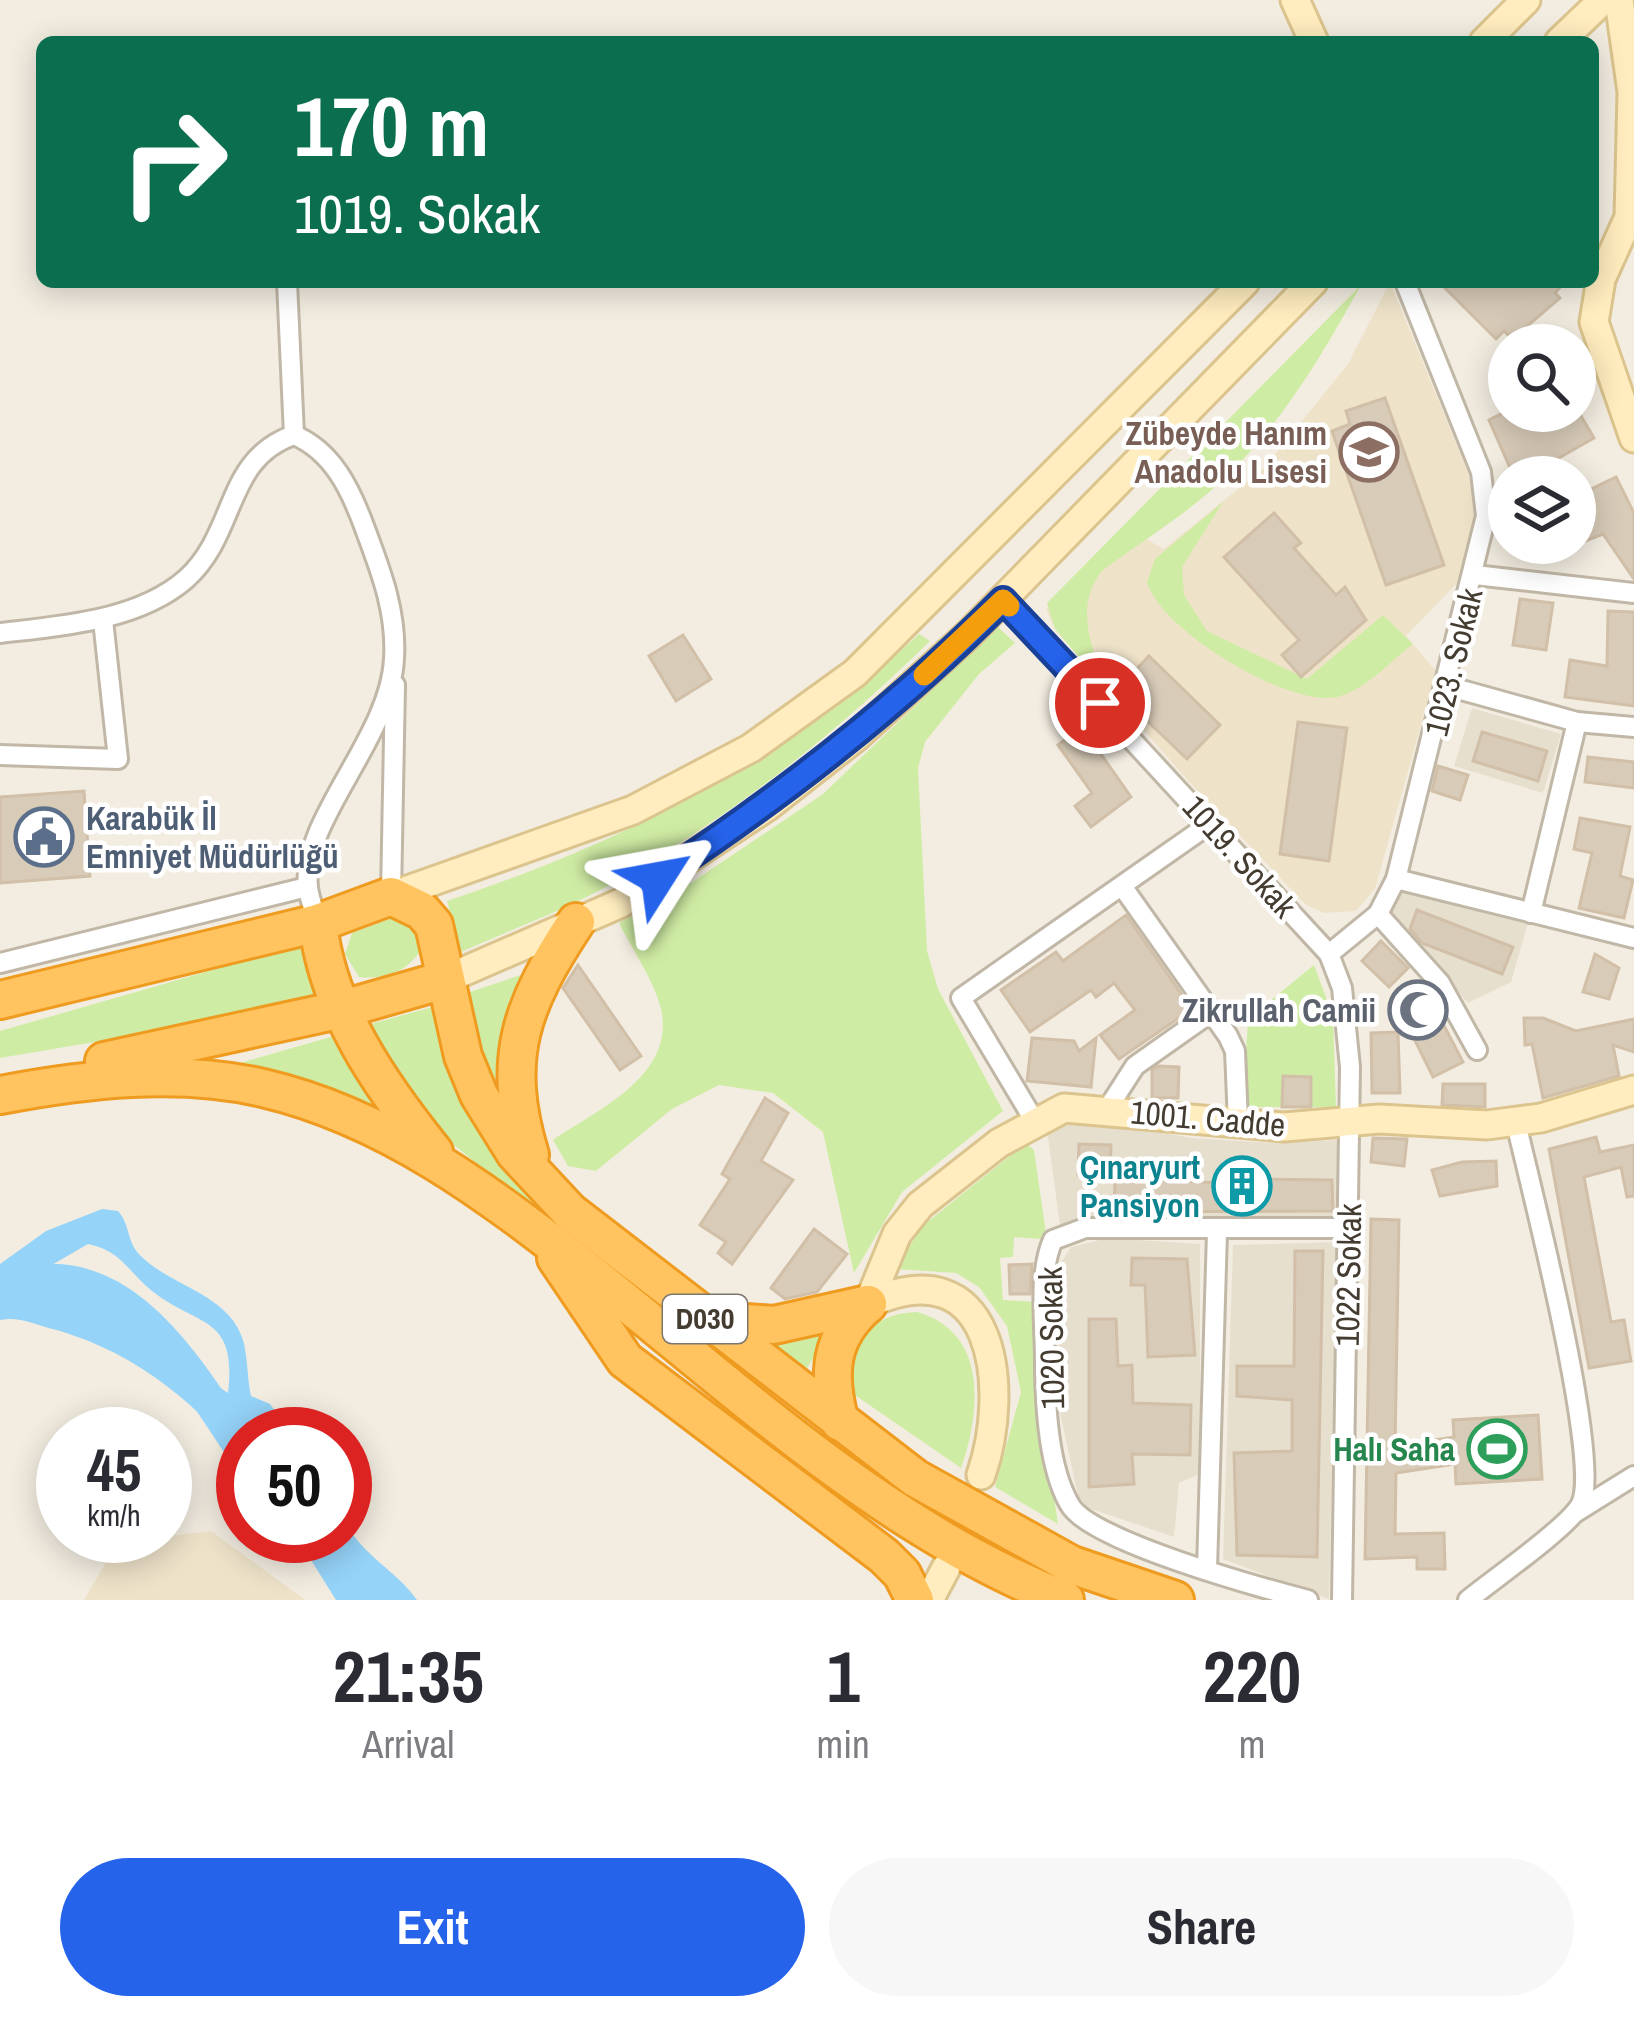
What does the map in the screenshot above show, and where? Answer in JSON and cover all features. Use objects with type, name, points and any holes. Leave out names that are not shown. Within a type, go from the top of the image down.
[{"type":"highway","points":[[0,1000],[318,923],[391,896]]},
{"type":"highway","name":"D030","points":[[391,896],[422,911],[434,925],[463,1056],[479,1095],[538,1181],[706,1320],[915,1478],[1024,1543],[1093,1574],[1175,1600]]},
{"type":"highway","points":[[538,1181],[515,1097],[517,1040],[533,991],[576,922]]},
{"type":"highway","points":[[318,923],[320,947],[343,1009],[391,1098],[445,1165]]},
{"type":"highway","points":[[0,1081],[343,1009],[445,980]]},
{"type":"highway","name":"D030","points":[[0,1095],[161,1076],[262,1088],[349,1117],[445,1165],[541,1235],[878,1502],[982,1563],[1065,1600]]},
{"type":"highway","points":[[541,1235],[625,1360],[884,1556],[902,1574],[915,1600]]},
{"type":"highway","points":[[706,1320],[774,1325],[868,1304]]},
{"type":"highway","points":[[840,1422],[833,1351],[848,1321],[868,1304]]},
{"type":"main road","points":[[1295,0],[1311,36]]},
{"type":"main road","points":[[1490,36],[1526,0]]},
{"type":"main road","points":[[1569,36],[1620,5],[1632,92],[1632,208],[1599,286]]},
{"type":"main road","points":[[391,896],[633,810],[751,748],[855,673],[1239,288]]},
{"type":"main road","points":[[445,980],[621,903],[768,806],[856,736],[1003,600],[1307,288]]},
{"type":"main road","points":[[1599,288],[1594,322],[1634,438]]},
{"type":"main road","name":"1001. Cadde","points":[[868,1304],[905,1220],[1034,1120],[1078,1106],[1238,1123],[1516,1123],[1634,1090]]},
{"type":"main road","points":[[868,1304],[921,1289],[955,1300],[978,1321],[993,1358],[998,1407],[981,1475]]},
{"type":"main road","points":[[929,1600],[946,1568],[941,1600]]},
{"type":"street","points":[[287,288],[294,436]]},
{"type":"street","name":"1023. Sokak","points":[[1329,954],[1378,914],[1396,879],[1485,532],[1484,484],[1407,288]]},
{"type":"street","points":[[0,633],[104,620],[185,580],[224,532],[244,471],[266,445],[294,436],[317,445],[352,491],[389,593],[394,660],[391,896]]},
{"type":"street","points":[[1475,575],[1634,593]]},
{"type":"street","name":"1019. Sokak","points":[[1003,600],[1329,954]]},
{"type":"street","points":[[0,755],[118,759],[104,620]]},
{"type":"street","points":[[318,923],[307,887],[311,849],[380,722],[394,660]]},
{"type":"street","points":[[1447,686],[1577,722],[1634,727]]},
{"type":"street","points":[[1531,913],[1577,722]]},
{"type":"street","points":[[1034,1120],[962,998],[1211,824]]},
{"type":"street","points":[[1396,879],[1634,938]]},
{"type":"street","points":[[1122,886],[1213,1011],[1235,1051],[1238,1123]]},
{"type":"street","points":[[0,963],[307,887]]},
{"type":"street","points":[[1378,914],[1440,983],[1477,1050]]},
{"type":"street","name":"1022 Sokak","points":[[1329,954],[1345,1008],[1350,1123],[1342,1600]]},
{"type":"street","points":[[1108,1108],[1136,1066],[1213,1011]]},
{"type":"street","points":[[1516,1123],[1569,1357],[1585,1465],[1583,1500],[1576,1512]]},
{"type":"street","name":"1020 Sokak","points":[[1308,1600],[1094,1528],[1069,1505],[1046,1387],[1050,1248],[1069,1232],[1102,1226],[1217,1232],[1348,1228]]},
{"type":"street","points":[[1207,1569],[1217,1232]]},
{"type":"street","points":[[1468,1600],[1576,1512],[1634,1476]]},
{"type":"shaded area","points":[[1387,288],[1392,288],[1469,475],[1479,517],[1461,579],[1406,636],[1436,671],[1375,889],[1356,911],[1324,913],[1306,905],[1191,784],[1055,629],[1046,609],[1123,526],[1164,549],[1264,468],[1348,364]]},
{"type":"shaded area","points":[[1472,708],[1561,734],[1543,793],[1454,766]]},
{"type":"shaded area","points":[[1402,888],[1528,923],[1511,982],[1468,1003],[1387,916]]},
{"type":"shaded area","points":[[1084,1117],[1191,1138],[1272,1143],[1339,1140],[1341,1219],[1090,1217],[1060,1225],[1047,1131]]},
{"type":"shaded area","points":[[1107,1238],[1200,1244],[1200,1474],[1179,1483],[1174,1537],[1088,1508],[1078,1496],[1054,1384],[1059,1266],[1071,1247]]},
{"type":"shaded area","points":[[1337,1242],[1329,1599],[1223,1559],[1233,1245]]},
{"type":"shaded area","points":[[192,1533],[216,1535],[216,1563],[255,1563],[305,1600],[84,1600],[106,1563],[192,1563]]},
{"type":"green space","points":[[1359,288],[1311,369],[1253,448],[1194,504],[1102,571],[1093,585],[1088,627],[1104,686],[1055,629],[1047,603]]},
{"type":"green space","points":[[1223,502],[1182,567],[1184,595],[1207,631],[1307,679],[1383,615],[1413,644],[1357,689],[1337,697],[1316,697],[1259,678],[1200,642],[1175,622],[1147,582],[1155,559]]},
{"type":"green space","points":[[998,627],[1015,643],[979,674],[925,742],[918,768],[927,951],[938,989],[1003,1111],[902,1192],[854,1273],[823,1132],[773,1093],[719,1085],[672,1109],[596,1171],[568,1166],[553,1140],[629,1088],[657,1054],[662,1033],[658,998],[619,923],[694,881],[823,794]]},
{"type":"green space","points":[[919,634],[930,641],[894,676],[818,742],[697,832],[593,894],[461,952],[447,901],[577,852],[698,793],[812,722]]},
{"type":"green space","points":[[392,918],[412,927],[422,948],[395,972],[359,977],[345,954],[352,933]]},
{"type":"green space","points":[[307,943],[320,996],[207,1023],[0,1058],[0,1031]]},
{"type":"green space","points":[[1314,965],[1333,1016],[1336,1108],[1310,1107],[1311,1077],[1284,1076],[1282,1107],[1243,1107],[1248,1019]]},
{"type":"green space","points":[[533,971],[504,1088],[496,1091],[479,1057],[464,994]]},
{"type":"green space","points":[[436,1006],[595,1245],[588,1254],[433,1128],[411,1103],[367,1025]]},
{"type":"green space","points":[[341,1034],[383,1111],[375,1115],[226,1067]]},
{"type":"green space","points":[[1026,1143],[1034,1150],[1046,1233],[1041,1239],[1014,1237],[1013,1257],[1000,1258],[1003,1300],[1036,1302],[1039,1398],[1058,1524],[995,1487],[1021,1392],[1007,1326],[979,1287],[956,1273],[896,1269],[921,1227]]},
{"type":"green space","points":[[917,1312],[940,1322],[957,1337],[973,1376],[973,1422],[961,1468],[849,1391],[858,1346],[865,1335],[885,1319]]},
{"type":"green space","points":[[835,1321],[804,1373],[763,1335]]},
{"type":"water","points":[[102,1209],[118,1211],[143,1258],[226,1312],[243,1340],[251,1396],[272,1407],[216,1407],[216,1431],[155,1378],[103,1347],[23,1320],[0,1320],[0,1264],[46,1231]],"holes":[[[88,1244],[118,1258],[156,1294],[221,1337],[227,1350],[228,1393],[54,1275],[50,1266]]]},
{"type":"water","points":[[372,1554],[417,1600],[336,1600],[313,1563],[372,1563]]},
{"type":"building","points":[[1445,288],[1560,288],[1555,293],[1560,298],[1530,324],[1488,324],[1488,331]]},
{"type":"building","name":"Zübeyde Hanım Anadolu Lisesi","points":[[1385,398],[1444,565],[1386,585],[1332,431],[1350,424],[1346,411]]},
{"type":"building","points":[[1494,432],[1590,432],[1594,438],[1562,456],[1505,456]]},
{"type":"building","points":[[1616,477],[1634,513],[1634,579],[1603,534],[1596,537],[1596,487]]},
{"type":"building","points":[[1274,513],[1301,543],[1294,548],[1336,595],[1345,587],[1366,620],[1301,677],[1282,655],[1299,640],[1224,557]]},
{"type":"building","points":[[1520,599],[1553,603],[1546,650],[1513,645]]},
{"type":"building","points":[[1608,611],[1634,612],[1634,706],[1565,697],[1570,660],[1607,666]]},
{"type":"building","points":[[683,635],[711,679],[676,701],[649,656]]},
{"type":"building","points":[[1149,656],[1220,725],[1187,759],[1116,691]]},
{"type":"building","points":[[1298,722],[1347,728],[1329,861],[1280,854]]},
{"type":"building","points":[[1082,727],[1131,797],[1091,827],[1075,806],[1092,793],[1058,745]]},
{"type":"building","points":[[1482,732],[1547,751],[1538,781],[1473,761]]},
{"type":"building","points":[[1588,757],[1634,762],[1634,788],[1585,782]]},
{"type":"building","points":[[1438,766],[1468,775],[1460,800],[1432,791]]},
{"type":"building","name":"Karabük İl Emniyet Müdürlüğü","points":[[84,791],[90,876],[0,883],[0,797]]},
{"type":"building","points":[[1580,818],[1630,827],[1620,876],[1633,880],[1624,918],[1579,908],[1592,853],[1574,849]]},
{"type":"building","points":[[1417,910],[1513,947],[1502,974],[1422,943],[1410,929]]},
{"type":"building","points":[[1126,915],[1192,1009],[1119,1059],[1100,1035],[1135,1010],[1114,983],[1096,997],[1091,990],[1030,1032],[1001,990],[1056,952],[1063,961]]},
{"type":"building","points":[[1381,941],[1408,968],[1389,987],[1362,961]]},
{"type":"building","points":[[1595,954],[1619,968],[1609,999],[1583,992]]},
{"type":"building","points":[[578,965],[641,1056],[620,1070],[563,988]]},
{"type":"building","points":[[1425,989],[1463,1062],[1433,1077],[1397,1004]]},
{"type":"building","points":[[1524,1018],[1543,1018],[1576,1031],[1634,1019],[1634,1052],[1613,1045],[1619,1076],[1543,1098],[1532,1044],[1525,1045]]},
{"type":"building","points":[[1398,1032],[1400,1093],[1372,1093],[1371,1033]]},
{"type":"building","points":[[1032,1038],[1074,1041],[1079,1051],[1096,1038],[1091,1087],[1027,1081]]},
{"type":"building","points":[[1179,1067],[1178,1098],[1152,1098],[1152,1070]]},
{"type":"building","points":[[1283,1076],[1311,1077],[1311,1107],[1282,1107]]},
{"type":"building","points":[[1443,1084],[1485,1084],[1485,1107],[1442,1105]]},
{"type":"building","points":[[765,1098],[788,1113],[761,1161],[793,1180],[732,1264],[718,1253],[726,1242],[700,1225],[730,1179],[722,1174]]},
{"type":"building","points":[[1596,1137],[1600,1152],[1634,1145],[1634,1196],[1627,1197],[1621,1167],[1584,1177],[1611,1322],[1624,1320],[1631,1361],[1589,1368],[1549,1149]]},
{"type":"building","points":[[1373,1138],[1407,1139],[1404,1166],[1371,1162]]},
{"type":"building","points":[[1079,1144],[1111,1145],[1110,1176],[1078,1175]]},
{"type":"building","points":[[1228,1160],[1256,1161],[1256,1179],[1332,1180],[1333,1211],[1114,1212],[1115,1179],[1227,1183]]},
{"type":"building","points":[[1496,1161],[1497,1186],[1440,1196],[1432,1170],[1462,1162]]},
{"type":"building","points":[[1371,1219],[1399,1220],[1395,1446],[1454,1437],[1453,1420],[1538,1415],[1542,1479],[1456,1484],[1455,1464],[1396,1473],[1395,1534],[1444,1533],[1445,1569],[1417,1569],[1417,1557],[1365,1559]]},
{"type":"building","points":[[814,1229],[847,1254],[817,1292],[785,1299],[771,1288]]},
{"type":"building","points":[[1295,1251],[1323,1251],[1317,1557],[1237,1555],[1234,1453],[1292,1451],[1292,1400],[1237,1396],[1237,1366],[1294,1366]]},
{"type":"building","points":[[1132,1258],[1187,1259],[1195,1355],[1148,1357],[1145,1285],[1131,1285]]},
{"type":"building","points":[[1032,1264],[1030,1294],[1010,1294],[1009,1265]]},
{"type":"building","points":[[1089,1319],[1116,1319],[1118,1366],[1132,1365],[1133,1403],[1191,1405],[1190,1455],[1132,1454],[1134,1484],[1089,1487]]},
{"type":"waterway","points":[[0,1291],[42,1281],[80,1284],[114,1299],[173,1351],[216,1411]]},
{"type":"slow traffic","points":[[924,675],[1003,600],[1009,606]]},
{"type":"place","name":"Zübeyde Hanım Anadolu Lisesi","points":[[1369,452]]},
{"type":"place","name":"Karabük İl Emniyet Müdürlüğü","points":[[44,837]]},
{"type":"place","name":"Zikrullah Camii","points":[[1418,1010]]},
{"type":"place","name":"Çınaryurt Pansiyon","points":[[1242,1186]]},
{"type":"place","name":"Halı Saha","points":[[1497,1449]]},
{"type":"route","points":[[658,878],[768,806],[856,736],[1003,600],[1100,703]]}]
